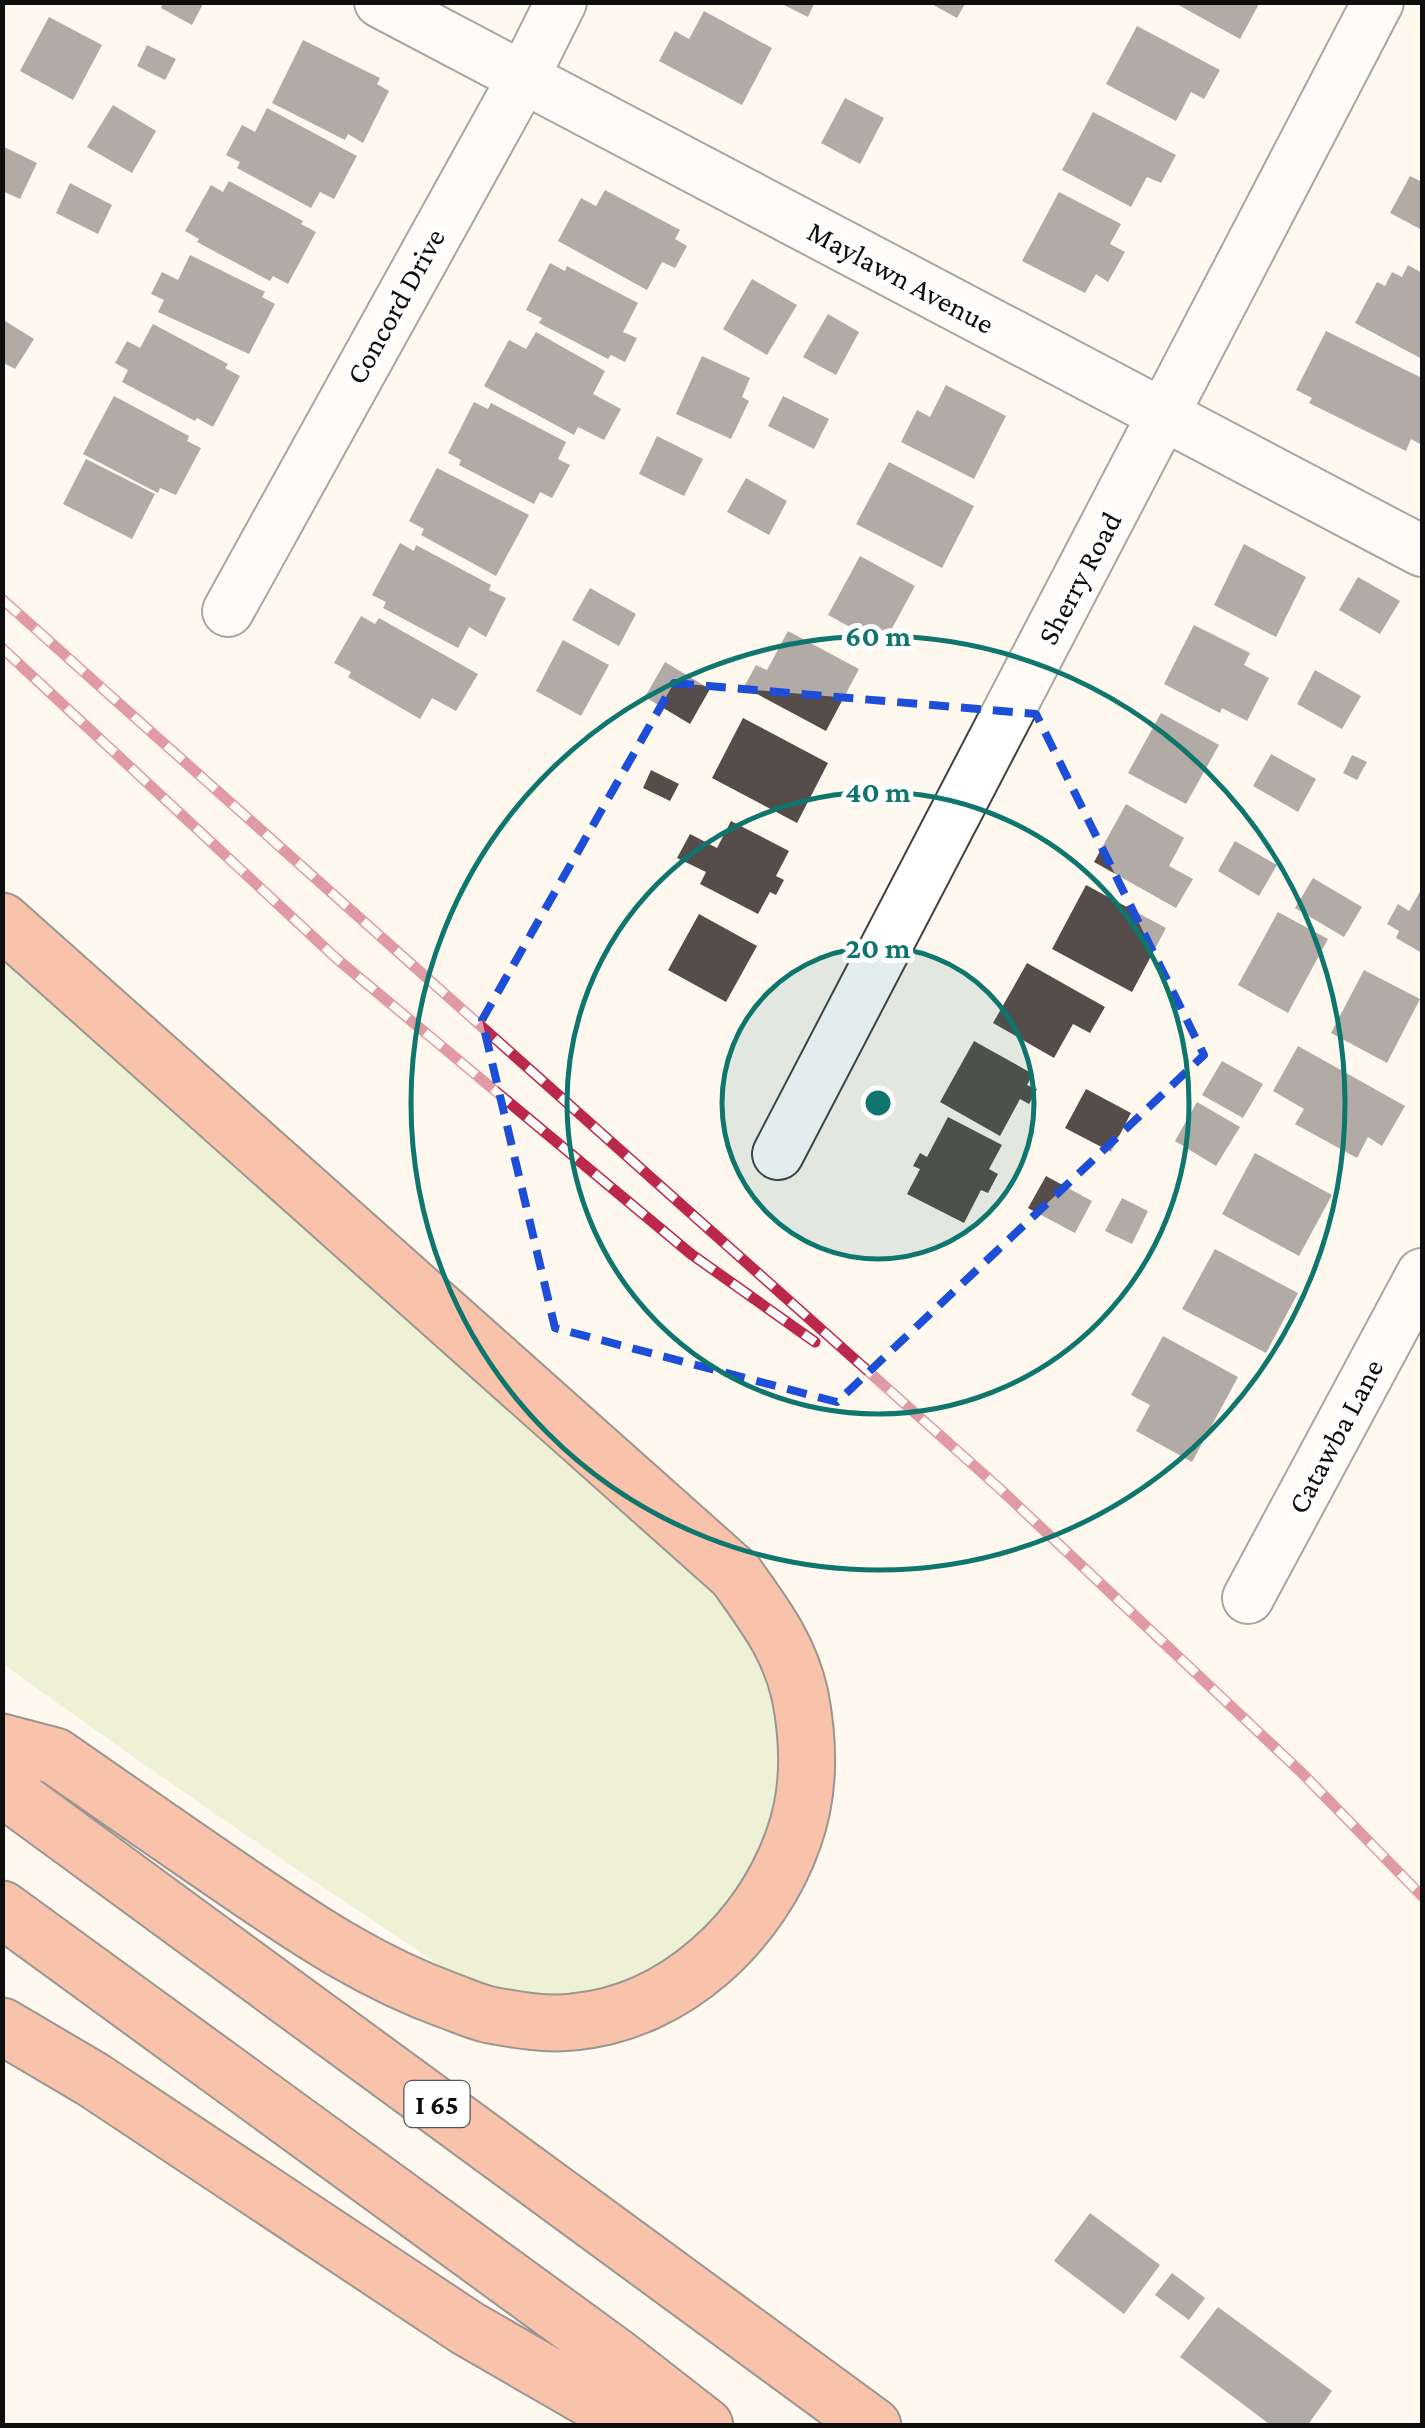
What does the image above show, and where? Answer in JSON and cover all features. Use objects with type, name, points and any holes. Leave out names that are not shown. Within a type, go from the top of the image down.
[{"type":"highway","points":[[2,921],[736,1575],[782,1639],[799,1693],[807,1744],[804,1792],[794,1838],[765,1896],[724,1950],[693,1977],[616,2014],[574,2022],[532,2022],[487,2014],[405,1984],[339,1951],[56,1756],[2,1742]]},
{"type":"highway","name":"I 65","points":[[2,1783],[23,1803],[873,2426]]},
{"type":"highway","points":[[2,1910],[614,2354],[705,2426]]},
{"type":"highway","points":[[2,2026],[92,2079],[468,2328],[637,2426]]},
{"type":"street","name":"Maylawn Avenue","points":[[380,2],[1422,551]]},
{"type":"street","name":"Concord Drive","points":[[228,610],[561,2]]},
{"type":"street","name":"Sherry Road","points":[[778,1154],[1378,2]]},
{"type":"street","name":"Catawba Lane","points":[[1248,1598],[1422,1274]]},
{"type":"highlighted area","points":[[674,683],[1036,714],[1204,1055],[837,1402],[555,1328],[482,1020]]},
{"type":"green space","points":[[3,957],[711,1586],[732,1614],[763,1674],[773,1706],[779,1772],[774,1806],[763,1840],[733,1895],[714,1919],[668,1959],[613,1985],[553,1999],[515,1996],[463,1981],[3,1664]]},
{"type":"building","points":[[164,2],[204,2],[192,25],[161,8]]},
{"type":"building","points":[[778,2],[815,2],[808,17]]},
{"type":"building","points":[[928,2],[966,2],[957,18]]},
{"type":"building","points":[[1173,2],[1260,2],[1240,39]]},
{"type":"building","points":[[704,11],[772,48],[742,105],[659,61],[675,31],[689,39]]},
{"type":"building","points":[[49,17],[102,45],[73,100],[20,71]]},
{"type":"building","points":[[1137,26],[1220,70],[1204,99],[1191,92],[1176,121],[1106,84]]},
{"type":"building","points":[[303,40],[380,78],[377,84],[389,91],[363,143],[348,134],[345,140],[272,103]]},
{"type":"building","points":[[147,45],[176,59],[165,80],[137,66]]},
{"type":"building","points":[[845,98],[884,118],[860,164],[821,143]]},
{"type":"building","points":[[113,105],[156,131],[132,173],[87,147]]},
{"type":"building","points":[[267,108],[357,156],[334,199],[320,192],[311,208],[237,168],[240,162],[226,155],[242,125],[255,132]]},
{"type":"building","points":[[1093,112],[1176,155],[1161,183],[1147,177],[1131,207],[1062,170]]},
{"type":"building","points":[[2,146],[37,163],[20,199],[2,191]]},
{"type":"building","points":[[1410,176],[1422,182],[1422,230],[1390,213]]},
{"type":"building","points":[[229,181],[316,232],[288,284],[273,276],[270,281],[197,242],[199,239],[185,231],[211,185],[223,192]]},
{"type":"building","points":[[70,183],[112,205],[98,234],[56,213]]},
{"type":"building","points":[[605,190],[680,230],[675,239],[687,246],[675,268],[662,262],[647,290],[558,241],[581,198],[596,206]]},
{"type":"building","points":[[1059,192],[1121,224],[1110,244],[1125,252],[1108,282],[1096,274],[1085,293],[1022,261]]},
{"type":"building","points":[[190,255],[265,292],[262,297],[275,304],[249,354],[158,312],[164,300],[151,294],[162,272],[178,280]]},
{"type":"building","points":[[550,263],[565,271],[567,266],[638,303],[623,332],[637,338],[625,362],[611,355],[608,359],[539,323],[542,318],[526,310]]},
{"type":"building","points":[[1408,265],[1422,273],[1422,359],[1355,323],[1377,282],[1385,286],[1392,272],[1402,277]]},
{"type":"building","points":[[752,279],[797,305],[767,355],[723,329]]},
{"type":"building","points":[[828,314],[859,332],[836,375],[803,357]]},
{"type":"building","points":[[2,319],[34,339],[15,369],[2,362]]},
{"type":"building","points":[[153,324],[228,364],[225,368],[240,376],[213,427],[122,382],[128,370],[115,363],[127,341],[140,348]]},
{"type":"building","points":[[1326,331],[1422,378],[1422,445],[1411,439],[1406,451],[1309,403],[1312,398],[1296,390]]},
{"type":"building","points":[[536,332],[605,371],[593,394],[621,409],[604,440],[578,427],[574,435],[484,386],[509,340],[526,349]]},
{"type":"building","points":[[702,356],[750,378],[742,397],[749,401],[731,439],[676,414]]},
{"type":"building","points":[[946,385],[1006,416],[974,479],[901,442],[917,410],[930,417]]},
{"type":"building","points":[[114,396],[189,436],[187,441],[201,448],[176,495],[160,488],[158,493],[83,454]]},
{"type":"building","points":[[783,396],[829,419],[814,449],[768,426]]},
{"type":"building","points":[[474,402],[488,409],[491,403],[566,442],[558,459],[570,465],[552,498],[540,492],[534,504],[459,465],[461,460],[448,453]]},
{"type":"building","points":[[657,436],[703,459],[684,496],[639,474]]},
{"type":"building","points":[[86,459],[155,494],[132,539],[63,504]]},
{"type":"building","points":[[889,462],[974,506],[942,568],[856,524]]},
{"type":"building","points":[[437,468],[529,515],[496,576],[421,535],[424,529],[409,521]]},
{"type":"building","points":[[746,478],[787,501],[769,535],[727,512]]},
{"type":"building","points":[[400,543],[414,551],[416,545],[491,585],[489,590],[506,598],[486,637],[469,627],[458,648],[383,608],[386,602],[372,595]]},
{"type":"building","points":[[1244,544],[1306,577],[1276,637],[1214,605]]},
{"type":"building","points":[[860,556],[915,586],[883,645],[828,615]]},
{"type":"building","points":[[1358,577],[1400,601],[1380,634],[1339,610]]},
{"type":"building","points":[[590,588],[636,614],[619,646],[572,620]]},
{"type":"building","points":[[361,616],[375,624],[379,618],[478,674],[456,711],[432,698],[420,719],[348,677],[351,672],[334,663]]},
{"type":"building","points":[[1194,625],[1250,653],[1244,665],[1269,678],[1247,721],[1222,708],[1220,713],[1164,684]]},
{"type":"building","points":[[788,631],[859,669],[826,731],[744,687],[756,665],[767,670]]},
{"type":"building","points":[[563,640],[609,665],[581,716],[536,691]]},
{"type":"building","points":[[665,662],[710,689],[690,724],[645,697]]},
{"type":"building","points":[[1315,670],[1361,696],[1342,729],[1297,704]]},
{"type":"building","points":[[1161,713],[1219,745],[1186,804],[1128,773]]},
{"type":"building","points":[[743,718],[828,763],[797,823],[712,778]]},
{"type":"building","points":[[1271,754],[1316,779],[1298,812],[1253,786]]},
{"type":"building","points":[[1352,755],[1367,762],[1357,780],[1343,773]]},
{"type":"building","points":[[651,770],[679,784],[670,801],[643,788]]},
{"type":"building","points":[[1126,804],[1184,838],[1169,866],[1193,879],[1176,908],[1094,862]]},
{"type":"building","points":[[731,821],[789,851],[776,876],[784,880],[776,895],[770,892],[758,914],[700,884],[706,872],[677,858],[690,834],[717,848]]},
{"type":"building","points":[[1235,841],[1277,865],[1259,896],[1218,871]]},
{"type":"building","points":[[1313,878],[1362,907],[1344,937],[1295,908]]},
{"type":"building","points":[[1086,885],[1166,928],[1132,992],[1052,949]]},
{"type":"building","points":[[1422,888],[1422,953],[1396,938],[1399,931],[1387,924],[1398,904],[1409,911]]},
{"type":"building","points":[[1278,912],[1328,939],[1288,1013],[1238,985]]},
{"type":"building","points":[[699,914],[757,946],[726,1002],[668,970]]},
{"type":"building","points":[[1027,963],[1105,1007],[1090,1033],[1073,1024],[1054,1058],[993,1023]]},
{"type":"building","points":[[1364,970],[1420,999],[1387,1063],[1331,1033]]},
{"type":"building","points":[[974,1041],[1033,1074],[1027,1085],[1037,1089],[1029,1104],[1020,1099],[1000,1136],[940,1102]]},
{"type":"building","points":[[1298,1046],[1405,1106],[1382,1146],[1368,1137],[1357,1158],[1295,1124],[1304,1109],[1273,1091]]},
{"type":"building","points":[[1222,1061],[1263,1084],[1243,1118],[1202,1095]]},
{"type":"building","points":[[1086,1089],[1131,1113],[1111,1152],[1065,1128]]},
{"type":"building","points":[[1197,1102],[1240,1127],[1216,1166],[1175,1141]]},
{"type":"building","points":[[948,1117],[1002,1145],[989,1169],[998,1174],[988,1193],[981,1190],[964,1223],[907,1194],[920,1169],[913,1166],[920,1153],[927,1157]]},
{"type":"building","points":[[1255,1153],[1332,1195],[1299,1256],[1222,1214]]},
{"type":"building","points":[[1046,1176],[1092,1201],[1075,1233],[1028,1208]]},
{"type":"building","points":[[1122,1198],[1148,1211],[1132,1244],[1105,1231]]},
{"type":"building","points":[[1215,1249],[1298,1293],[1266,1353],[1182,1309]]},
{"type":"building","points":[[1163,1336],[1238,1377],[1192,1462],[1136,1431],[1150,1405],[1131,1395]]},
{"type":"building","points":[[1090,2213],[1160,2265],[1124,2314],[1054,2261]]},
{"type":"building","points":[[1172,2273],[1205,2298],[1189,2320],[1155,2295]]},
{"type":"building","points":[[1218,2307],[1332,2391],[1307,2426],[1272,2426],[1180,2357]]},
{"type":"railway","points":[[2,599],[998,1487],[1301,1772],[1422,1896]]},
{"type":"railway","points":[[2,648],[337,959],[691,1254],[815,1342]]}]
